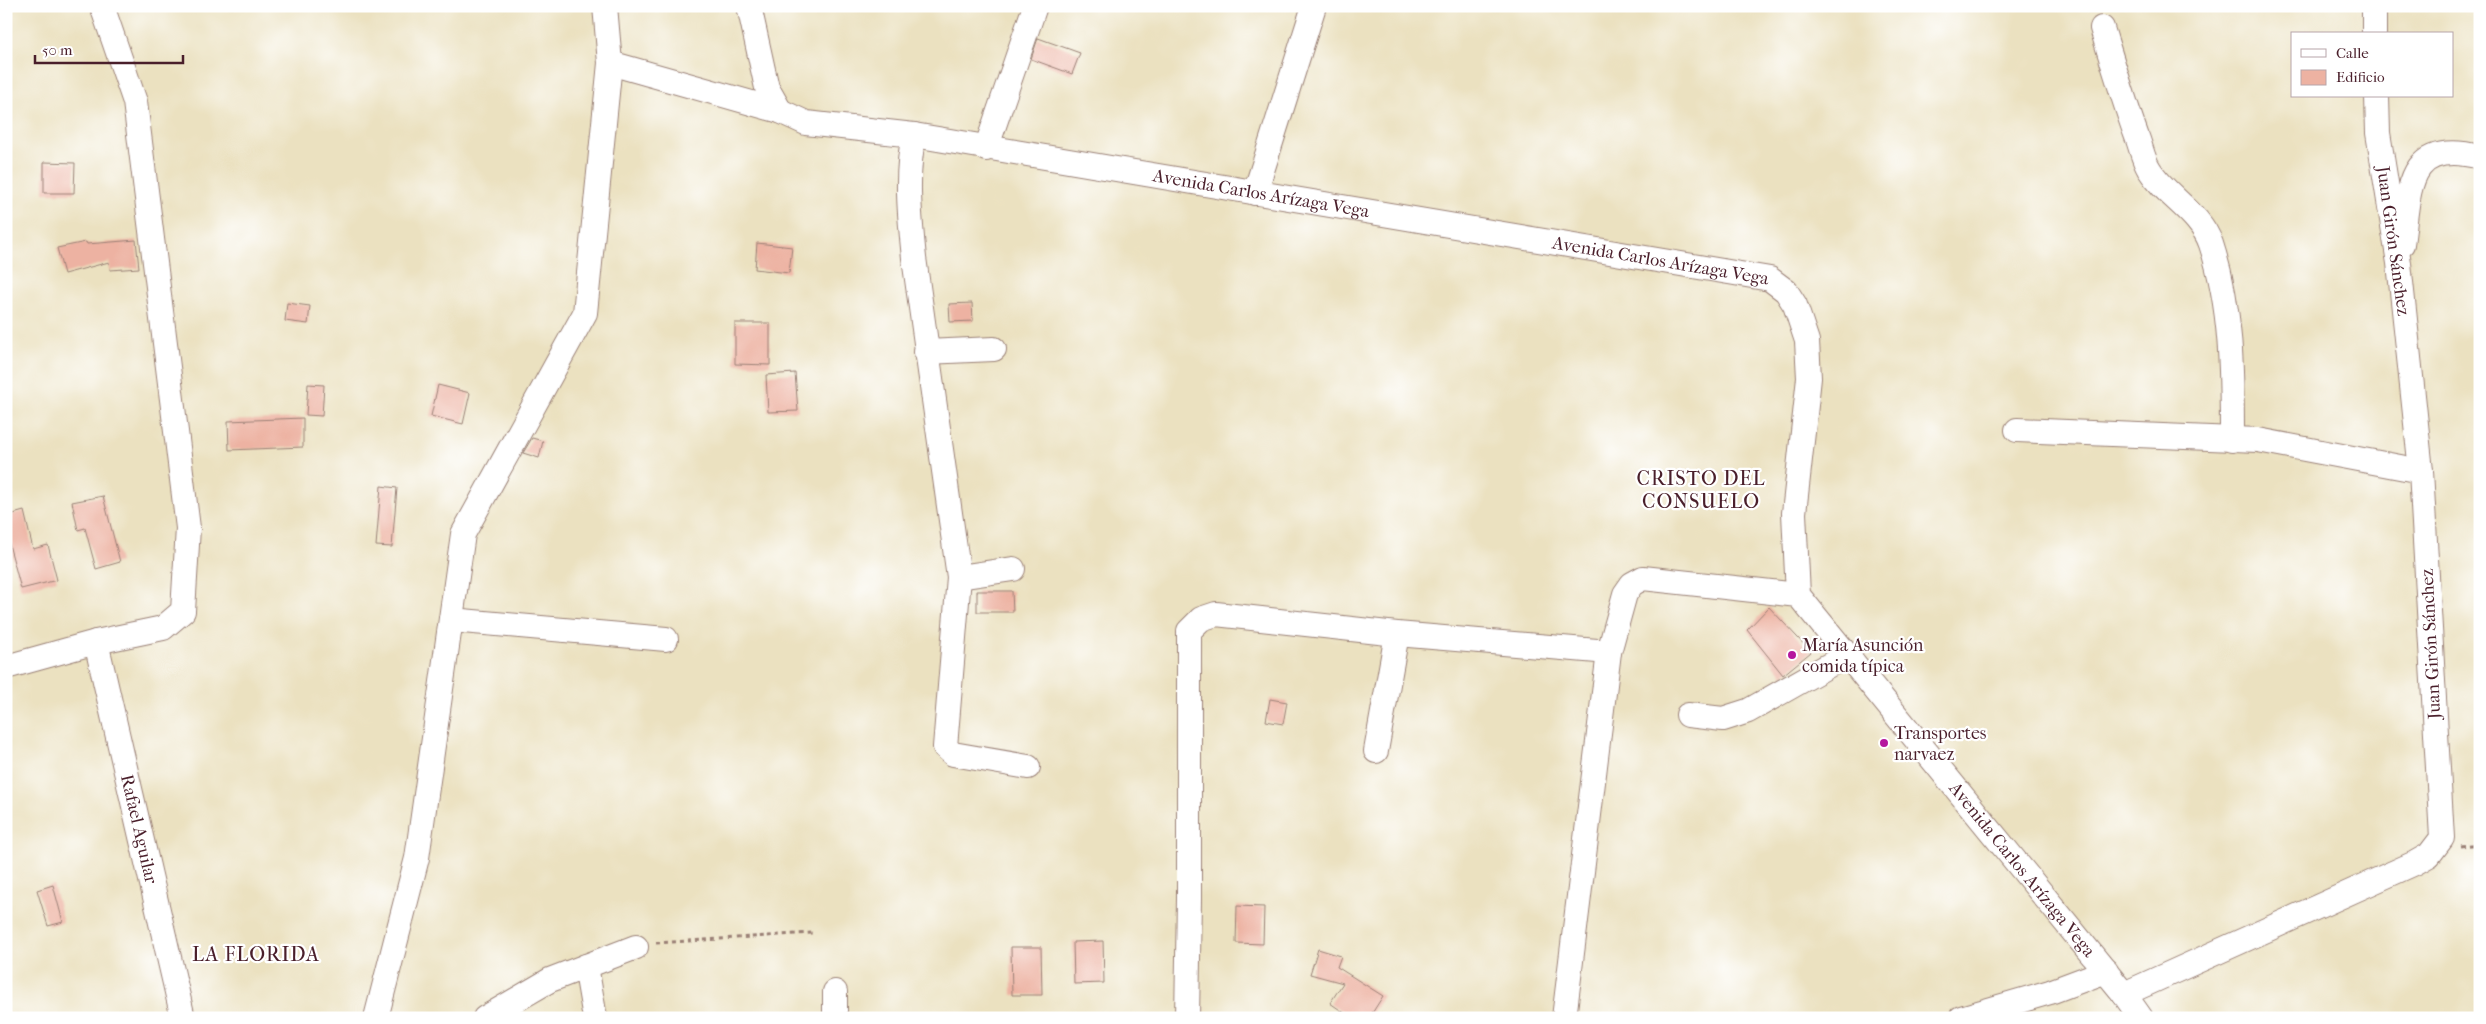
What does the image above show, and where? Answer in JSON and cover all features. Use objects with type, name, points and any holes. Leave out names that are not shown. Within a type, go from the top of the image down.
[{"type":"street","points":[[6,667],[96,642],[163,628],[183,611],[188,528],[135,102],[102,6]]},
{"type":"street","points":[[376,1018],[417,858],[463,534],[584,313],[610,64],[606,6]]},
{"type":"street","points":[[749,6],[767,88],[780,111]]},
{"type":"street","points":[[986,149],[1035,6]]},
{"type":"street","points":[[1255,193],[1314,6]]},
{"type":"street","points":[[2374,6],[2374,32]]},
{"type":"street","points":[[2102,28],[2129,115],[2148,168],[2164,189],[2202,224],[2211,244],[2228,321],[2232,360],[2232,440]]},
{"type":"street","name":"Avenida Carlos Arízaga Vega","points":[[610,64],[780,111],[806,123],[914,135],[986,149],[1770,279],[1786,291],[1795,305],[1807,341],[1809,378],[1794,513],[1798,595],[2124,994],[2141,1018]]},
{"type":"street","name":"Juan Girón Sánchez","points":[[2124,994],[2415,863],[2429,855],[2442,838],[2421,470],[2399,263],[2380,143],[2377,98]]},
{"type":"street","points":[[914,135],[910,152],[909,206],[926,352],[959,577],[945,747],[953,754],[1028,767]]},
{"type":"street","points":[[2399,263],[2412,179],[2421,163],[2432,156],[2446,153],[2480,157]]},
{"type":"street","points":[[926,352],[994,349]]},
{"type":"street","points":[[2017,430],[2258,440],[2421,470]]},
{"type":"street","points":[[959,577],[1013,570]]},
{"type":"street","points":[[1564,1018],[1609,652],[1625,594],[1632,584],[1643,578],[1798,595]]},
{"type":"street","points":[[1187,1018],[1189,631],[1201,619],[1216,614],[1397,634],[1609,652]]},
{"type":"street","points":[[451,620],[666,639]]},
{"type":"street","points":[[1376,751],[1397,634]]},
{"type":"street","name":"Rafael Aguilar","points":[[96,642],[183,1018]]},
{"type":"street","points":[[1688,715],[1722,720],[1748,711],[1847,655]]},
{"type":"street","points":[[485,1018],[550,980],[636,947]]},
{"type":"street","points":[[586,966],[595,1018]]},
{"type":"street","points":[[1961,1018],[2050,992],[2106,972]]},
{"type":"street","points":[[834,992],[835,1018]]},
{"type":"path","points":[[636,947],[656,943],[813,933]]},
{"type":"building","points":[[1038,38],[1080,53],[1072,74],[1031,59]]},
{"type":"building","points":[[44,162],[75,163],[74,193],[44,193]]},
{"type":"building","points":[[136,240],[139,268],[110,270],[109,262],[64,274],[57,248],[86,242],[87,244]]},
{"type":"building","points":[[757,243],[792,247],[789,273],[755,269]]},
{"type":"building","points":[[287,303],[310,306],[308,324],[285,321]]},
{"type":"building","points":[[972,303],[973,321],[950,322],[949,304]]},
{"type":"building","points":[[735,323],[770,323],[770,365],[735,364]]},
{"type":"building","points":[[795,373],[798,411],[768,412],[766,375]]},
{"type":"building","points":[[308,384],[324,385],[322,416],[306,415]]},
{"type":"building","points":[[438,385],[470,393],[463,424],[431,416]]},
{"type":"building","points":[[303,418],[303,447],[229,450],[228,421]]},
{"type":"building","points":[[532,438],[543,441],[539,458],[523,453]]},
{"type":"building","points":[[381,486],[397,488],[392,547],[376,546]]},
{"type":"building","points":[[103,496],[120,562],[96,569],[85,528],[78,530],[72,502]]},
{"type":"building","points":[[24,511],[33,549],[48,545],[57,580],[21,589],[6,533],[6,516]]},
{"type":"building","points":[[977,591],[1012,591],[1013,612],[977,612]]},
{"type":"building","points":[[1769,607],[1811,652],[1783,675],[1747,630]]},
{"type":"building","points":[[1270,699],[1287,702],[1283,724],[1266,721]]},
{"type":"building","points":[[53,885],[63,922],[48,926],[37,890]]},
{"type":"building","points":[[1237,906],[1264,907],[1263,944],[1236,943]]},
{"type":"building","points":[[1103,941],[1104,983],[1074,984],[1073,942]]},
{"type":"building","points":[[1011,947],[1041,947],[1042,995],[1012,995]]},
{"type":"building","points":[[1318,949],[1341,956],[1337,967],[1383,996],[1369,1018],[1352,1018],[1330,1003],[1343,983],[1310,974]]},
{"type":"place","name":"María Asunción comida típica","points":[[1792,655]]},
{"type":"place","name":"Transportes narvaez","points":[[1884,743]]},
{"type":"district","name":"CRISTO DEL CONSUELO","points":[[1701,490]]},
{"type":"district","name":"LA FLORIDA","points":[[256,954]]}]
